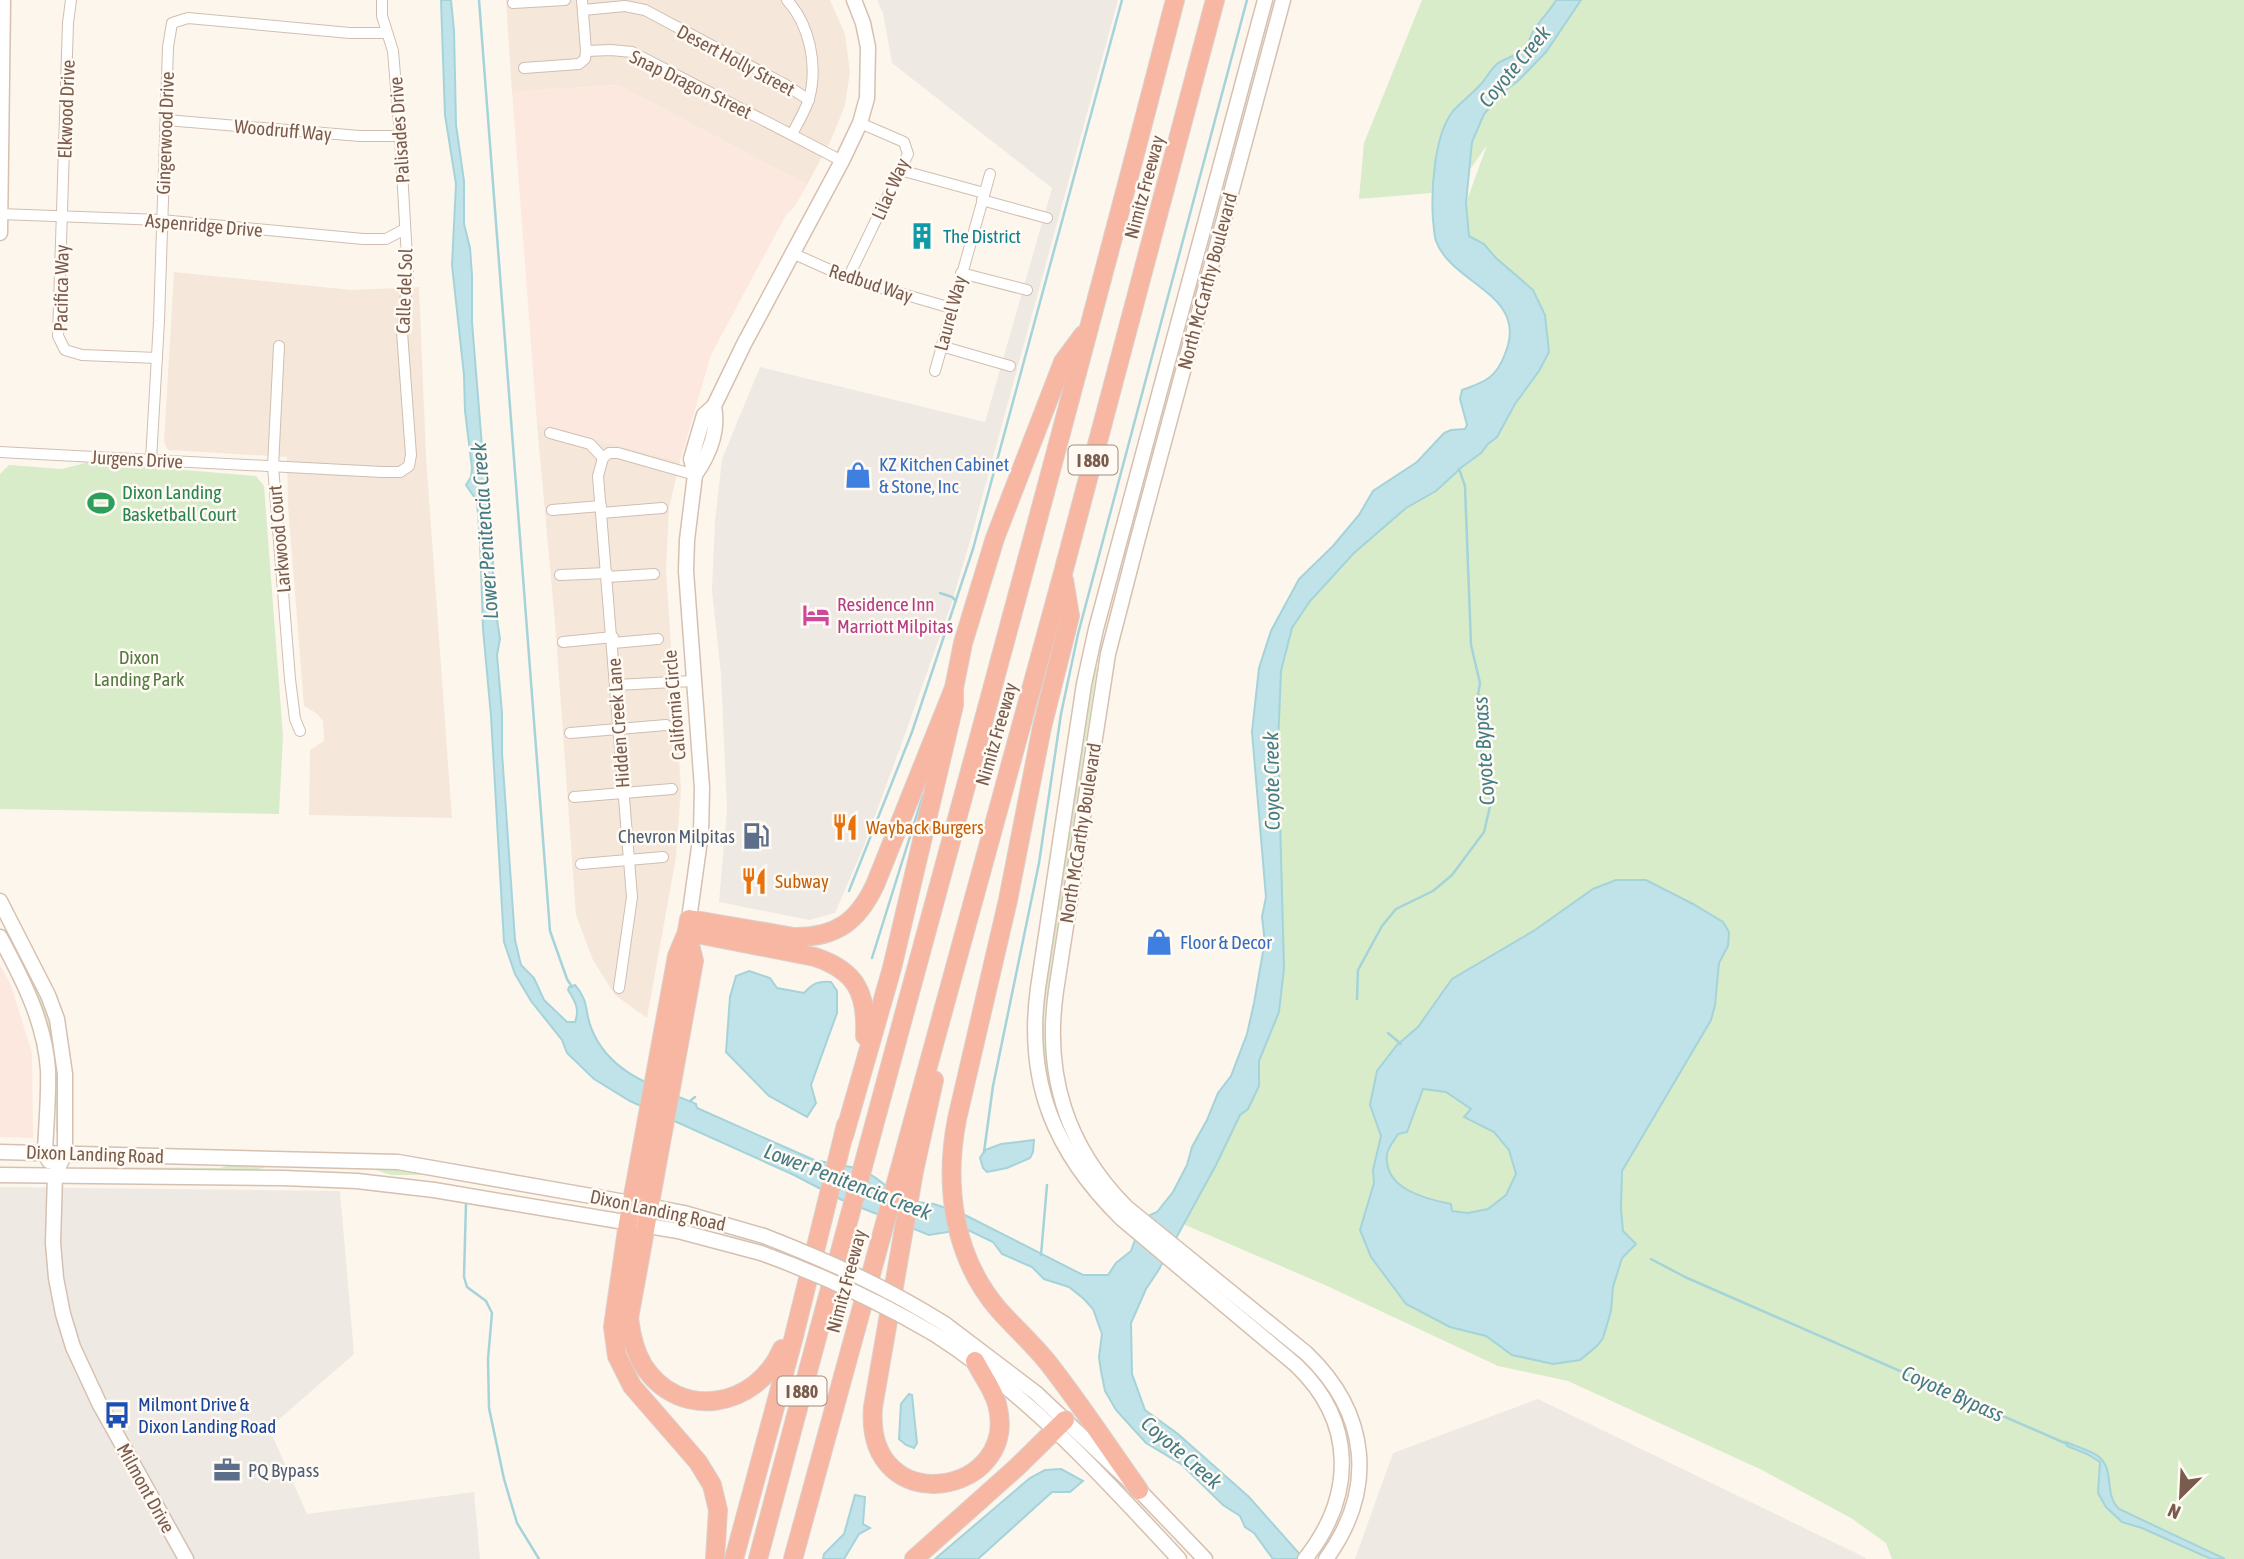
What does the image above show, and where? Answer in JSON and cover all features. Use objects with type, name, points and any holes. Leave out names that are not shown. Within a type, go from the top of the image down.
[{"type":"highway","name":"Nimitz Freeway","points":[[758,1559],[867,1146],[1115,233],[1175,0]]},
{"type":"highway","name":"Nimitz Freeway","points":[[793,1559],[880,1237],[908,1163],[967,918],[1063,573],[1215,0]]},
{"type":"highway","points":[[688,925],[809,937],[831,932],[850,921],[865,905],[954,688],[963,643],[995,538],[1063,362],[1088,327]]},
{"type":"highway","points":[[1063,573],[1070,617],[1042,727],[1011,887],[952,1146],[950,1179],[953,1212],[977,1278],[997,1308],[1048,1362],[1139,1490]]},
{"type":"highway","points":[[844,1136],[892,968],[934,797],[954,705],[954,688]]},
{"type":"highway","points":[[637,1225],[629,1318],[636,1351],[648,1372],[667,1389],[702,1401],[729,1399],[763,1380],[781,1352],[804,1287],[825,1213],[865,1037],[866,1015],[862,994],[851,977],[834,963],[688,925]]},
{"type":"highway","name":"California Circle","points":[[637,1225],[665,1067],[694,961],[688,925]]},
{"type":"highway","points":[[908,1163],[902,1245],[872,1418],[879,1451],[903,1476],[924,1484],[947,1484],[970,1475],[986,1460],[996,1440],[999,1417],[994,1395],[975,1362]]},
{"type":"highway","points":[[637,1225],[614,1313],[617,1356],[632,1386],[698,1462],[712,1485],[718,1510],[715,1559]]},
{"type":"highway","points":[[734,1559],[793,1340],[804,1287]]},
{"type":"highway","points":[[914,1559],[1060,1425]]},
{"type":"main road","points":[[0,233],[3,0]]},
{"type":"main road","name":"California Circle","points":[[688,925],[696,874],[702,788],[686,571],[695,475],[711,444],[717,421],[714,407],[744,344],[860,123],[867,98],[869,47],[854,0]]},
{"type":"main road","name":"North McCarthy Boulevard","points":[[1265,0],[1093,640],[1036,1004],[1035,1038],[1038,1071],[1051,1119],[1068,1153],[1096,1193],[1319,1366],[1339,1392],[1348,1409],[1358,1442],[1357,1492],[1349,1521],[1326,1559]]},
{"type":"main road","name":"North McCarthy Boulevard","points":[[1124,1213],[1077,1141],[1061,1098],[1053,1053],[1054,1007],[1108,654],[1283,0]]},
{"type":"main road","points":[[1215,184],[1232,188]]},
{"type":"main road","points":[[1147,436],[1164,440]]},
{"type":"main road","points":[[1066,800],[1084,802]]},
{"type":"main road","name":"Milmont Drive","points":[[0,901],[48,995],[57,1019],[65,1074],[65,1153],[55,1175],[53,1243],[63,1314],[74,1349],[99,1403],[186,1559]]},
{"type":"main road","name":"Milmont Drive","points":[[0,937],[32,1001],[45,1047],[48,1070],[45,1153],[55,1175]]},
{"type":"main road","name":"Dixon Landing Road","points":[[0,1152],[398,1163],[640,1204],[684,1213],[764,1236],[856,1274],[901,1297],[975,1362],[1060,1425],[1139,1490],[1205,1559]]},
{"type":"main road","name":"Dixon Landing Road","points":[[0,1175],[357,1181],[434,1190],[678,1231],[761,1253],[850,1288],[896,1312],[940,1329],[1036,1393],[1099,1473],[1179,1559]]},
{"type":"main road","name":"North McCarthy Boulevard","points":[[1218,1290],[1307,1376],[1325,1400],[1332,1416],[1342,1459],[1342,1475],[1337,1502],[1327,1526],[1309,1554]]},
{"type":"main road","points":[[1307,1376],[1319,1366]]},
{"type":"street","name":"Elkwood Drive","points":[[63,217],[68,23],[71,0]]},
{"type":"street","points":[[382,0],[382,16],[387,33]]},
{"type":"street","points":[[513,3],[565,0]]},
{"type":"street","points":[[787,0],[795,9],[810,42],[813,72],[809,100],[792,134]]},
{"type":"street","points":[[523,68],[579,64],[585,59],[582,5]]},
{"type":"street","name":"Desert Holly Street","points":[[582,5],[625,6],[645,10],[809,100]]},
{"type":"street","name":"Gingerwood Drive","points":[[151,460],[168,47],[172,23],[188,18],[350,33],[387,33]]},
{"type":"street","name":"Palisades Drive","points":[[387,33],[393,51],[405,229]]},
{"type":"street","name":"Snap Dragon Street","points":[[586,51],[632,52],[842,161]]},
{"type":"street","name":"Woodruff Way","points":[[166,120],[360,136],[400,136]]},
{"type":"street","name":"Lilac Way","points":[[848,278],[908,154],[904,142],[860,123]]},
{"type":"street","points":[[900,170],[1047,218]]},
{"type":"street","name":"Laurel Way","points":[[935,371],[990,174]]},
{"type":"street","name":"Aspenridge Drive","points":[[0,214],[161,220],[363,239],[386,239],[405,229]]},
{"type":"street","name":"Pacifica Way","points":[[63,217],[58,336],[65,350],[82,355],[157,358]]},
{"type":"street","name":"Calle del Sol","points":[[400,472],[409,466],[411,455],[402,332],[408,275],[405,229]]},
{"type":"street","name":"Redbud Way","points":[[792,253],[848,278],[951,308]]},
{"type":"street","points":[[961,273],[1027,290]]},
{"type":"street","name":"Larkwood Court","points":[[279,346],[273,466],[289,667],[295,719],[300,731]]},
{"type":"street","points":[[941,346],[1010,366]]},
{"type":"street","points":[[550,433],[590,444],[603,458],[609,453],[618,453],[695,475]]},
{"type":"street","name":"Jurgens Drive","points":[[0,452],[400,472]]},
{"type":"street","name":"Hidden Creek Lane","points":[[603,458],[598,476],[632,897],[619,988]]},
{"type":"street","points":[[552,510],[662,508]]},
{"type":"street","points":[[560,575],[654,574]]},
{"type":"street","points":[[564,642],[658,639]]},
{"type":"street","points":[[616,685],[694,681]]},
{"type":"street","points":[[570,733],[666,725]]},
{"type":"street","points":[[575,797],[672,789]]},
{"type":"street","points":[[581,864],[663,857]]},
{"type":"shaded area","points":[[506,0],[830,0],[845,34],[850,72],[845,105],[831,140],[807,185],[618,85],[512,92]]},
{"type":"shaded area","points":[[877,0],[1118,0],[951,605],[863,848],[835,913],[809,920],[719,902],[727,809],[721,674],[712,590],[715,521],[722,459],[760,367],[985,422],[1052,188],[892,63],[883,13]]},
{"type":"shaded area","points":[[618,85],[807,185],[795,206],[786,215],[711,355],[680,461],[537,424],[512,92]]},
{"type":"shaded area","points":[[174,272],[352,290],[419,287],[426,457],[452,818],[309,815],[310,750],[324,741],[323,721],[304,706],[288,505],[287,457],[168,450],[164,442]]},
{"type":"shaded area","points":[[537,424],[680,461],[669,508],[666,573],[681,789],[676,857],[647,1018],[615,995],[593,960],[576,915],[555,622]]},
{"type":"shaded area","points":[[0,965],[11,985],[32,1053],[33,1138],[0,1137]]},
{"type":"shaded area","points":[[0,1187],[340,1191],[354,1354],[269,1428],[307,1514],[474,1492],[480,1559],[0,1559]]},
{"type":"shaded area","points":[[1538,1399],[1866,1559],[1355,1559],[1393,1453]]},
{"type":"green space","points":[[1422,0],[2244,0],[2244,1559],[2225,1559],[2119,1509],[2111,1497],[2107,1466],[2104,1462],[2092,1453],[2069,1443],[2066,1445],[2100,1462],[2098,1493],[2127,1524],[2211,1559],[1892,1559],[1886,1543],[1851,1518],[1762,1470],[1568,1381],[1498,1366],[1325,1285],[1183,1224],[1216,1165],[1240,1114],[1248,1109],[1259,1086],[1259,1061],[1279,1012],[1284,968],[1278,744],[1281,671],[1292,628],[1310,601],[1354,553],[1406,508],[1436,491],[1497,437],[1515,404],[1533,290],[1484,244],[1469,236],[1466,203],[1487,145],[1455,191],[1359,199],[1364,143]]},
{"type":"green space","points":[[1217,201],[1128,540],[1123,539]]},
{"type":"green space","name":"Dixon Landing Park","points":[[89,462],[256,476],[264,486],[283,736],[279,814],[0,809],[0,474],[9,465],[62,469]]},
{"type":"green space","points":[[1091,667],[1097,668],[1045,1006],[1046,1064],[1060,1118],[1085,1168],[1122,1212],[1193,1270],[1191,1271],[1120,1212],[1082,1168],[1056,1117],[1041,1062],[1040,1003]]},
{"type":"green space","points":[[0,928],[34,982],[50,1023],[58,1074],[56,1135],[56,1074],[51,1035]]},
{"type":"green space","points":[[235,1164],[291,1166],[270,1166],[252,1171],[76,1167],[220,1168]]},
{"type":"green space","points":[[370,1168],[404,1170],[596,1205],[425,1175],[391,1175]]},
{"type":"water","name":"Coyote Creek","points":[[441,0],[451,0],[454,31],[456,125],[464,181],[464,224],[470,248],[472,322],[483,459],[493,527],[493,593],[500,639],[497,655],[502,753],[515,940],[521,965],[534,978],[544,1000],[567,1022],[575,1022],[577,1013],[568,990],[575,985],[583,997],[592,1030],[600,1045],[622,1068],[650,1085],[814,1160],[861,1169],[893,1191],[916,1202],[934,1204],[963,1214],[1083,1275],[1108,1275],[1116,1263],[1131,1251],[1141,1223],[1157,1212],[1173,1192],[1218,1093],[1231,1076],[1247,1034],[1263,952],[1262,917],[1266,897],[1252,732],[1259,668],[1271,631],[1299,579],[1333,546],[1359,515],[1373,491],[1417,462],[1444,433],[1465,429],[1467,425],[1460,399],[1462,390],[1494,374],[1505,354],[1510,334],[1507,317],[1498,303],[1457,269],[1436,241],[1433,194],[1435,163],[1442,134],[1453,111],[1495,66],[1525,48],[1556,0],[1581,0],[1546,52],[1518,81],[1503,92],[1484,114],[1472,142],[1466,203],[1469,236],[1484,244],[1533,290],[1545,315],[1549,352],[1497,437],[1436,491],[1406,508],[1354,553],[1310,601],[1292,628],[1281,671],[1278,744],[1284,968],[1279,1012],[1259,1061],[1259,1086],[1248,1109],[1240,1115],[1216,1165],[1146,1289],[1131,1323],[1132,1374],[1145,1410],[1178,1434],[1249,1497],[1304,1559],[1273,1559],[1254,1533],[1245,1527],[1240,1516],[1223,1505],[1181,1464],[1146,1443],[1116,1410],[1105,1391],[1099,1357],[1102,1334],[1093,1309],[1069,1287],[1044,1279],[1032,1267],[1002,1254],[993,1242],[966,1229],[929,1235],[842,1200],[794,1175],[630,1101],[594,1079],[567,1053],[562,1040],[531,1001],[515,974],[504,942],[477,501],[466,485],[472,468],[452,265],[456,184],[445,115]]},
{"type":"water","points":[[1616,880],[1646,880],[1723,922],[1729,932],[1728,946],[1719,963],[1711,1020],[1622,1171],[1623,1231],[1636,1244],[1622,1258],[1603,1338],[1580,1360],[1553,1364],[1512,1355],[1486,1336],[1450,1327],[1406,1304],[1371,1257],[1360,1230],[1374,1183],[1373,1170],[1381,1136],[1370,1105],[1377,1071],[1397,1045],[1418,1027],[1452,979],[1535,930],[1593,889]],"holes":[[[1423,1089],[1446,1092],[1471,1109],[1464,1117],[1494,1132],[1509,1150],[1516,1174],[1506,1195],[1488,1209],[1468,1213],[1452,1211],[1451,1204],[1419,1195],[1399,1184],[1388,1166],[1389,1149],[1398,1134],[1407,1132]]]},
{"type":"water","points":[[749,971],[770,978],[777,988],[804,993],[816,983],[831,982],[837,991],[837,1013],[811,1085],[816,1103],[807,1117],[769,1096],[726,1052],[730,997],[736,976]]},
{"type":"water","points":[[1034,1140],[1030,1158],[1007,1168],[987,1172],[983,1168],[980,1158],[985,1150],[1001,1144]]},
{"type":"water","points":[[909,1394],[912,1395],[917,1443],[914,1448],[899,1439],[901,1404]]},
{"type":"water","points":[[2066,1442],[2091,1452],[2103,1462],[2107,1468],[2114,1503],[2119,1509],[2225,1559],[2211,1559],[2142,1528],[2122,1522],[2106,1507],[2098,1493],[2100,1462],[2067,1446]]},
{"type":"water","points":[[1061,1469],[1083,1481],[1070,1492],[1052,1492],[978,1559],[935,1559],[1030,1478],[1045,1470]]},
{"type":"water","points":[[855,1495],[865,1497],[863,1524],[870,1528],[859,1534],[844,1559],[823,1559],[824,1554],[844,1534]]},
{"type":"waterway","name":"Lower Penitencia Creek","points":[[479,0],[550,931],[572,987]]},
{"type":"waterway","points":[[849,891],[912,732],[973,549],[1122,0]]},
{"type":"waterway","points":[[984,1152],[993,1086],[1039,863],[1061,714],[1078,634],[1247,0]]},
{"type":"waterway","name":"Coyote Bypass","points":[[1357,999],[1358,970],[1382,926],[1396,909],[1433,891],[1452,875],[1484,832],[1491,802],[1491,790],[1483,767],[1476,707],[1480,683],[1471,645],[1465,486],[1459,469]]},
{"type":"waterway","points":[[940,593],[956,601]]},
{"type":"waterway","points":[[872,958],[923,795]]},
{"type":"waterway","name":"Coyote Bypass","points":[[1388,1033],[1401,1044]]},
{"type":"waterway","points":[[690,1101],[695,1097]]},
{"type":"waterway","points":[[1041,1255],[1047,1185]]},
{"type":"waterway","points":[[466,1203],[464,1277],[467,1287],[486,1301],[492,1313],[488,1359],[489,1408],[504,1479],[517,1523],[539,1559]]},
{"type":"waterway","name":"Coyote Bypass","points":[[1651,1259],[1685,1277],[2067,1444]]},
{"type":"place","name":"The District","points":[[922,236]]},
{"type":"place","name":"KZ Kitchen Cabinet & Stone, Inc","points":[[858,475]]},
{"type":"place","name":"Dixon Landing Basketball Court","points":[[101,503]]},
{"type":"place","name":"Residence Inn Marriott Milpitas","points":[[816,615]]},
{"type":"place","name":"Wayback Burgers","points":[[845,827]]},
{"type":"place","name":"Chevron Milpitas","points":[[756,836]]},
{"type":"place","name":"Subway","points":[[754,881]]},
{"type":"place","name":"Floor & Decor","points":[[1159,942]]},
{"type":"place","name":"Milmont Drive & Dixon Landing Road","points":[[117,1415]]},
{"type":"place","name":"PQ Bypass","points":[[227,1470]]}]
